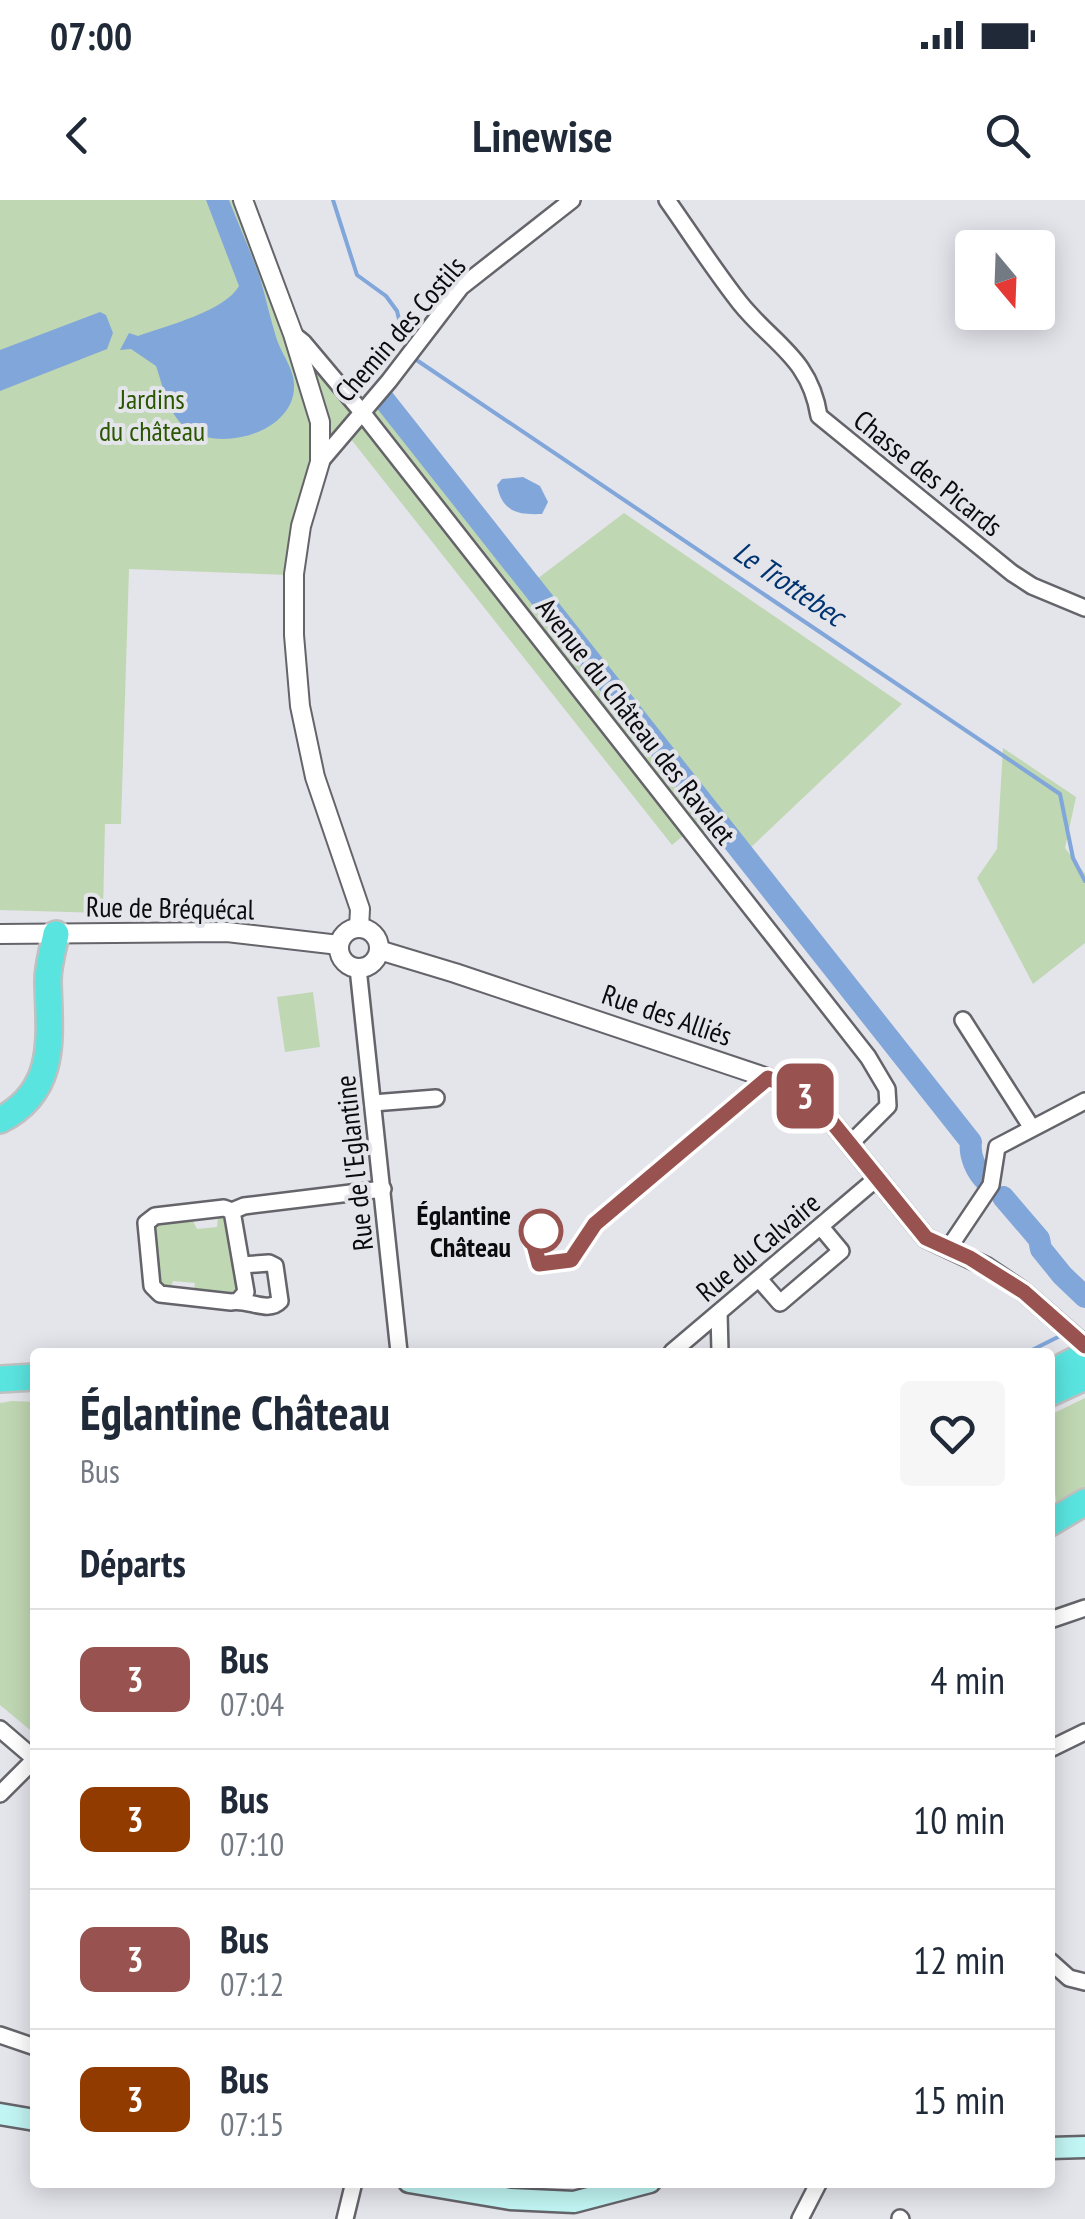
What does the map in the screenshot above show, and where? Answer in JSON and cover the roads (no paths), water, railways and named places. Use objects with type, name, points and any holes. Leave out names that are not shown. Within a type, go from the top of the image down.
[{"type":"highway","points":[[0,1120],[19,1108],[43,1072],[50,1044],[45,934]]},
{"type":"highway","points":[[1055,1371],[1082,1359]]},
{"type":"highway","points":[[1055,1389],[1082,1359]]},
{"type":"highway","points":[[1,1375],[30,1362]]},
{"type":"highway","points":[[1,1375],[30,1377]]},
{"type":"highway","points":[[1055,1519],[1085,1502]]},
{"type":"main road","points":[[0,2114],[30,2119]]},
{"type":"main road","points":[[1055,2148],[1085,2147]]},
{"type":"main road","points":[[476,2188],[510,2191],[578,2211],[635,2188]]},
{"type":"street","points":[[242,200],[293,334],[320,422],[320,462],[296,558],[294,635],[300,706],[316,777],[360,909],[359,928]]},
{"type":"street","name":"Chemin des Costils","points":[[320,462],[360,411],[390,381],[461,287],[572,200]]},
{"type":"street","name":"Chasse des Picards","points":[[667,200],[743,306],[805,372],[816,396],[819,416],[1012,573],[1032,586],[1085,608]]},
{"type":"street","name":"Avenue du Château des Ravalet","points":[[293,334],[360,411],[883,1079],[888,1106],[850,1144]]},
{"type":"street","points":[[359,928],[376,938],[379,950],[374,962],[358,968],[343,961],[339,945],[348,931],[359,928]]},
{"type":"street","name":"Rue de Bréquécal","points":[[0,934],[226,932],[339,945]]},
{"type":"street","name":"Rue des Alliés","points":[[379,950],[768,1078],[801,1093],[827,1116],[926,1238],[987,1267],[1024,1292],[1082,1359]]},
{"type":"street","name":"Rue de l'Eglantine","points":[[358,968],[399,1348]]},
{"type":"street","points":[[964,1020],[1032,1128]]},
{"type":"street","points":[[373,1104],[436,1098]]},
{"type":"street","points":[[948,1249],[991,1185],[997,1147],[1085,1101]]},
{"type":"street","name":"Rue du Calvaire","points":[[677,1348],[876,1179]]},
{"type":"street","points":[[242,1265],[275,1266],[280,1302],[272,1308],[239,1300],[157,1292],[152,1286],[144,1227],[156,1216],[383,1190]]},
{"type":"street","points":[[232,1210],[246,1292],[239,1300]]},
{"type":"street","points":[[759,1279],[780,1303],[841,1251],[820,1227]]},
{"type":"street","points":[[718,1313],[720,1348]]},
{"type":"street","points":[[1055,1618],[1085,1608]]},
{"type":"street","points":[[0,1729],[30,1755]]},
{"type":"street","points":[[1055,1747],[1085,1732]]},
{"type":"street","points":[[0,1794],[30,1764]]},
{"type":"street","points":[[1055,1966],[1069,1978],[1085,1982]]},
{"type":"street","points":[[0,2035],[30,2045]]},
{"type":"street","points":[[345,2219],[353,2188]]},
{"type":"street","points":[[800,2219],[816,2188]]},
{"type":"water","points":[[206,200],[229,200],[294,380],[291,403],[281,416],[268,427],[234,438],[216,439],[185,427],[170,406],[156,366],[131,349],[120,350],[129,333],[138,336],[194,317],[221,303],[239,286]]},
{"type":"water","points":[[100,312],[106,315],[113,333],[107,349],[0,391],[0,350]]},
{"type":"water","points":[[523,477],[540,486],[548,502],[542,514],[512,510],[499,494],[497,485],[502,479]]},
{"type":"waterway","name":"Le Trottebec","points":[[333,200],[357,275],[386,296],[397,311],[405,344]]},
{"type":"waterway","name":"Le Trottebec","points":[[418,361],[1060,794],[1073,858],[1085,881]]},
{"type":"waterway","points":[[382,397],[971,1142],[974,1163],[987,1182]]},
{"type":"waterway","points":[[1003,1197],[1039,1239],[1041,1249],[1062,1275],[1085,1297]]},
{"type":"waterway","points":[[1036,1348],[1060,1336]]},
{"type":"place","name":"Églantine Château","points":[[541,1231]]},
{"type":"park label","name":"Jardins du château","points":[[152,415]]}]
